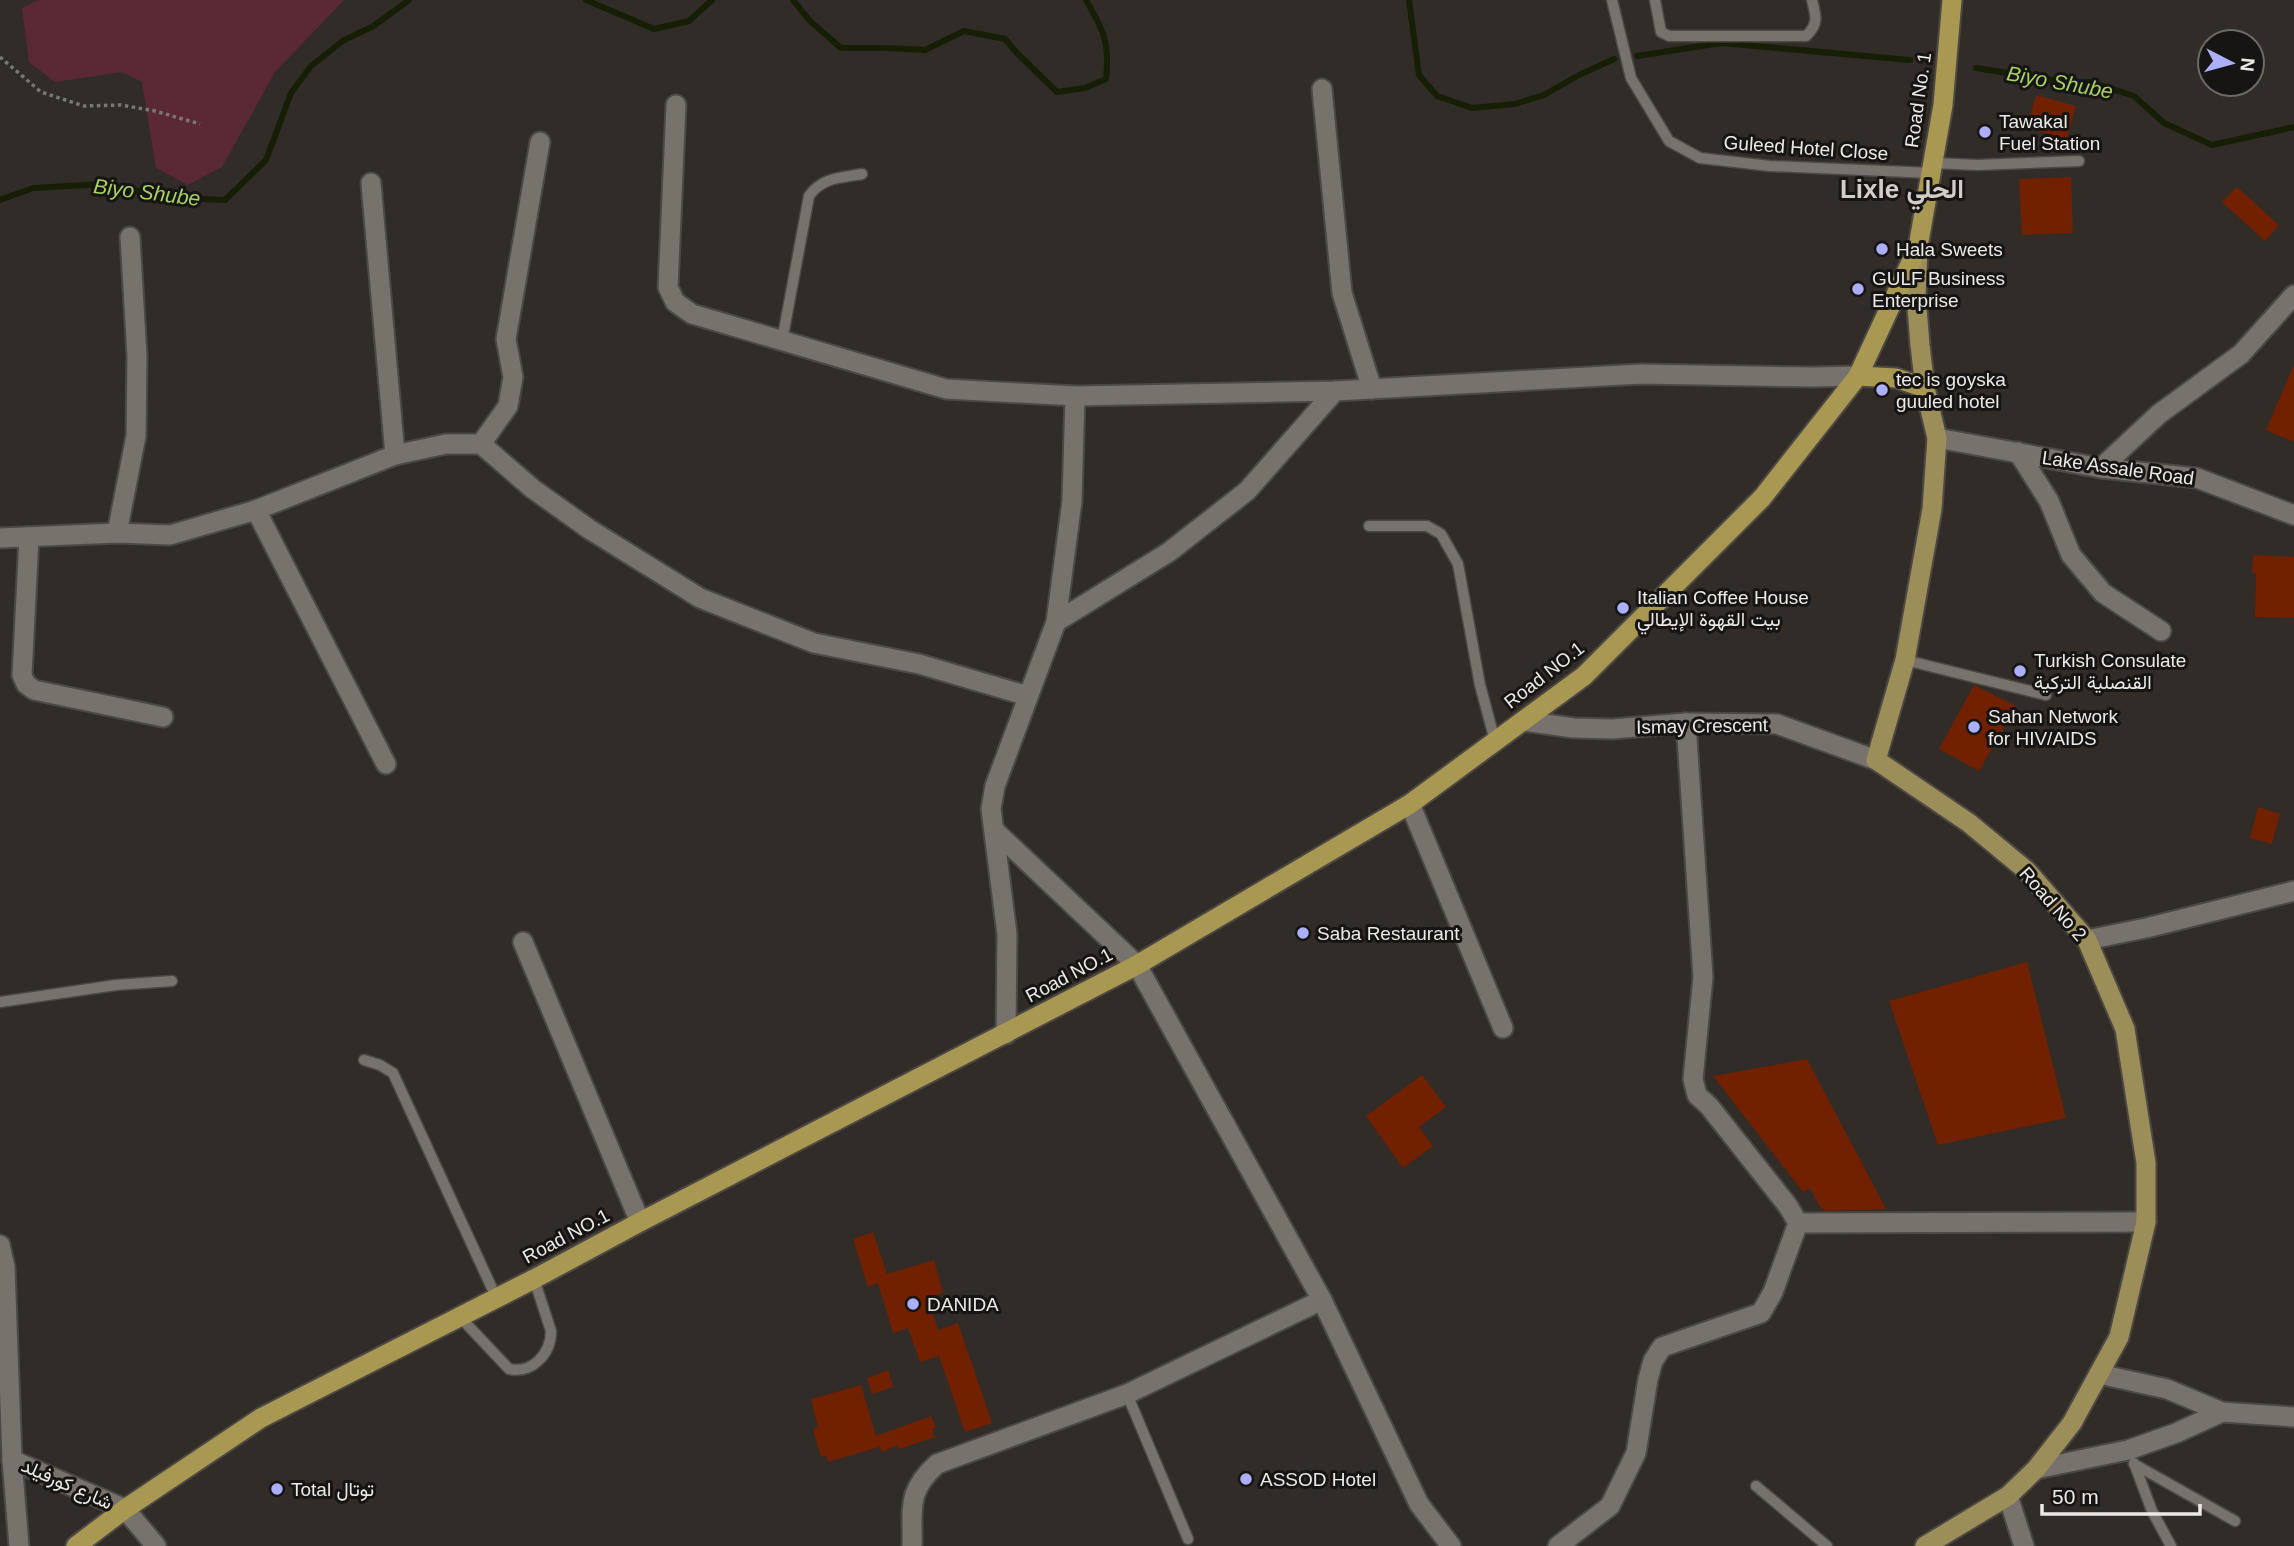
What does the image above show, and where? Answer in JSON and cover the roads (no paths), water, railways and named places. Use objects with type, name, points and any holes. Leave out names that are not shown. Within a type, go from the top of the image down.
[{"type":"highway","name":"Road No. 1","points":[[1918,247],[1943,105],[1952,0]]},
{"type":"highway","name":"Road NO.1","points":[[76,1546],[125,1509],[261,1418],[1137,965],[1410,804],[1584,676],[1762,498],[1858,376],[1918,247]]},
{"type":"highway","points":[[1858,376],[1887,376],[1925,388]]},
{"type":"main road","points":[[1876,760],[1905,660],[1932,509],[1937,438],[1925,388],[1916,295],[1918,247]]},
{"type":"main road","name":"Road No 2","points":[[1876,760],[1969,822],[2027,871],[2087,940],[2125,1029],[2146,1163],[2146,1222],[2119,1338],[2072,1423],[2036,1469],[2008,1496],[1925,1546]]},
{"type":"street","points":[[1322,89],[1342,293],[1372,389]]},
{"type":"street","points":[[676,105],[668,287],[675,302],[692,314],[946,389],[1075,396],[1335,391],[1641,374],[1858,376]]},
{"type":"street","points":[[481,444],[508,406],[513,377],[506,339],[540,142]]},
{"type":"street","points":[[371,183],[395,455]]},
{"type":"street","points":[[117,533],[136,436],[137,356],[130,237]]},
{"type":"street","points":[[2101,468],[2159,414],[2241,354],[2294,295]]},
{"type":"street","points":[[1056,622],[1169,552],[1247,491],[1335,391]]},
{"type":"street","points":[[1006,1034],[1007,934],[991,809],[995,786],[1056,622],[1072,501],[1075,396]]},
{"type":"street","name":"Lake Assale Road","points":[[1937,438],[2101,468],[2197,478],[2294,515]]},
{"type":"street","points":[[0,538],[117,533],[170,535],[256,510],[395,455],[446,444],[481,444],[533,489],[589,529],[700,598],[814,643],[919,664],[1028,696]]},
{"type":"street","points":[[2018,452],[2049,501],[2071,555],[2103,593],[2161,631]]},
{"type":"street","points":[[256,510],[386,764]]},
{"type":"street","points":[[29,537],[22,675],[26,684],[34,690],[163,717]]},
{"type":"street","name":"Ismay Crescent","points":[[1522,721],[1574,728],[1612,729],[1686,723],[1777,724],[1876,760]]},
{"type":"street","points":[[1686,723],[1703,978],[1693,1079],[1697,1095],[1709,1106],[1777,1191],[1798,1223]]},
{"type":"street","points":[[1410,804],[1503,1028]]},
{"type":"street","points":[[995,831],[1137,965],[1322,1300],[1419,1504],[1451,1546]]},
{"type":"street","points":[[2087,940],[2294,891]]},
{"type":"street","points":[[523,942],[640,1222]]},
{"type":"street","points":[[1798,1223],[2146,1222]]},
{"type":"street","points":[[1558,1546],[1610,1506],[1636,1453],[1648,1379],[1653,1361],[1662,1347],[1761,1313],[1773,1293],[1798,1223]]},
{"type":"street","points":[[0,1245],[12,1460]]},
{"type":"street","points":[[912,1546],[913,1496],[922,1478],[937,1464],[1127,1394],[1322,1300]]},
{"type":"street","points":[[2099,1374],[2167,1390],[2222,1412],[2294,1417]]},
{"type":"street","points":[[2036,1469],[2131,1457],[2222,1412]]},
{"type":"street","name":"شارع كورفيلد","points":[[19,1546],[12,1460],[125,1509]]},
{"type":"street","points":[[2008,1496],[2024,1546]]},
{"type":"street","points":[[125,1509],[156,1546]]},
{"type":"lane","name":"Guleed Hotel Close","points":[[1612,0],[1631,78],[1669,141],[1700,158],[1770,166],[1931,168],[2079,160]]},
{"type":"lane","points":[[1655,0],[1661,32],[1669,36],[1805,36],[1813,29],[1817,20],[1812,0]]},
{"type":"lane","points":[[782,341],[809,196],[817,184],[862,174]]},
{"type":"lane","points":[[1369,526],[1427,526],[1441,534],[1458,564],[1480,685],[1495,741]]},
{"type":"lane","points":[[1905,660],[2046,695]]},
{"type":"lane","points":[[0,1002],[104,986],[172,981]]},
{"type":"lane","points":[[365,1060],[393,1073],[496,1297]]},
{"type":"lane","points":[[459,1316],[509,1369],[529,1369],[549,1349],[551,1339],[551,1331],[534,1279]]},
{"type":"lane","points":[[1127,1394],[1188,1539]]},
{"type":"lane","points":[[2131,1457],[2235,1521]]},
{"type":"lane","points":[[2131,1457],[2152,1511],[2171,1546]]},
{"type":"lane","points":[[1756,1486],[1827,1546]]},
{"type":"waterway","name":"Biyo Shube","points":[[0,200],[33,188],[104,184],[174,198],[225,200],[266,160],[291,93],[311,66],[344,40],[372,27],[409,0]]},
{"type":"waterway","name":"Biyo Shube","points":[[586,0],[654,29],[689,21],[712,0]]},
{"type":"waterway","name":"Biyo Shube","points":[[793,0],[810,21],[841,48],[925,50],[964,31],[1005,39],[1057,92],[1085,88],[1106,79],[1107,56],[1104,38],[1086,0]]},
{"type":"waterway","name":"Biyo Shube","points":[[1409,0],[1419,75],[1437,96],[1472,108],[1515,104],[1544,95],[1614,59]]},
{"type":"waterway","points":[[1637,56],[1721,43],[1910,60]]},
{"type":"waterway","name":"Biyo Shube","points":[[1976,68],[2071,83],[2091,82],[2134,96],[2164,123],[2212,145],[2294,127]]},
{"type":"place","name":"Tawakal Fuel Station","points":[[1985,132]]},
{"type":"place","name":"Hala Sweets","points":[[1882,249]]},
{"type":"place","name":"GULF Business Enterprise","points":[[1858,289]]},
{"type":"place","name":"tec is goyska guuled hotel","points":[[1882,390]]},
{"type":"place","name":"Italian Coffee House بيت القهوة الإيطالي","points":[[1623,608]]},
{"type":"place","name":"Turkish Consulate القنصلية التركية","points":[[2020,671]]},
{"type":"place","name":"Sahan Network for HIV/AIDS","points":[[1974,727]]},
{"type":"place","name":"Saba Restaurant","points":[[1303,933]]},
{"type":"place","name":"DANIDA","points":[[913,1304]]},
{"type":"place","name":"ASSOD Hotel","points":[[1246,1479]]},
{"type":"place","name":"Total توتال","points":[[277,1489]]},
{"type":"district","name":"Lixle الحلي","points":[[1902,189]]}]
